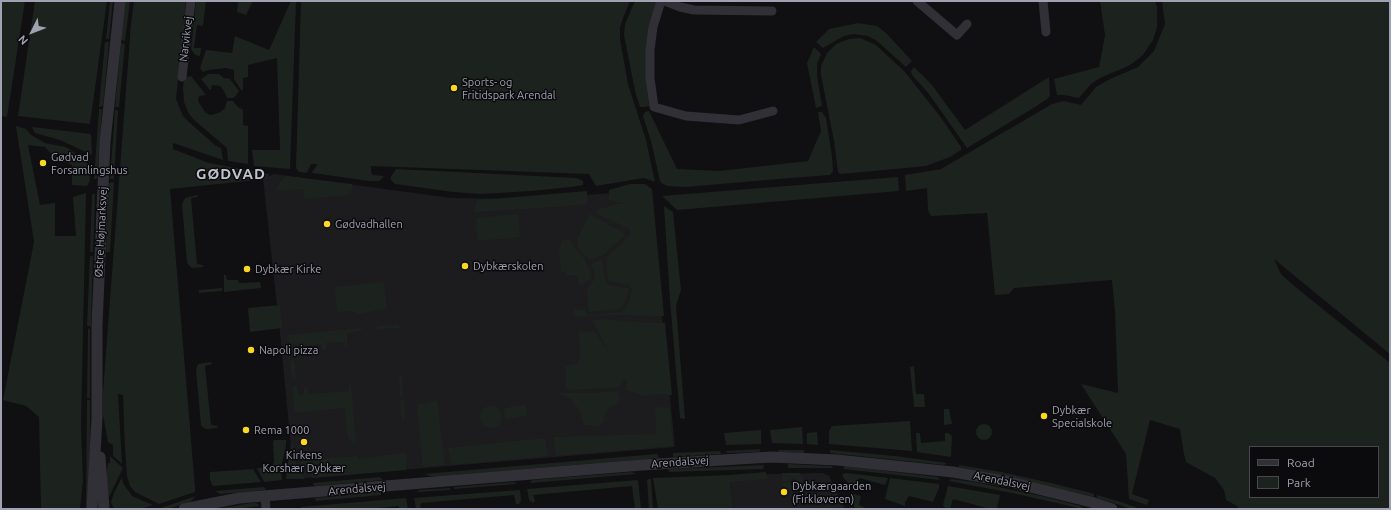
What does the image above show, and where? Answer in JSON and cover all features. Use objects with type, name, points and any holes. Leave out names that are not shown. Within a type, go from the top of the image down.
[{"type":"street","name":"Østre Højmarksvej","points":[[92,509],[97,417],[97,325],[105,149],[110,87],[120,1]]},
{"type":"street","name":"Narvikvej","points":[[182,77],[191,1]]},
{"type":"street","points":[[661,1],[653,27],[650,50],[650,78],[654,107],[686,116],[738,120],[772,111]]},
{"type":"street","points":[[665,1],[680,7],[694,10],[772,11]]},
{"type":"street","points":[[917,1],[957,36],[967,24]]},
{"type":"street","points":[[1043,1],[1046,32]]},
{"type":"street","name":"Østre Højmarksvej","points":[[97,417],[104,509]]},
{"type":"street","name":"Arendalsvej","points":[[184,509],[239,498],[634,465],[771,457],[837,460],[953,472],[1010,482],[1090,506],[1112,509]]},
{"type":"street","points":[[265,497],[266,509]]},
{"type":"street","name":"Arendalsvej","points":[[195,509],[206,504]]},
{"type":"shaded area","name":"Dybkærskolen","points":[[274,174],[451,198],[531,199],[612,193],[650,195],[675,447],[294,479],[263,178]]},
{"type":"shaded area","name":"Dybkærgaarden (Firkløveren)","points":[[822,473],[829,476],[845,509],[733,509],[729,475]]},
{"type":"green space","points":[[1,1],[25,1],[7,117],[1,116]]},
{"type":"green space","points":[[35,1],[107,1],[90,124],[18,116]]},
{"type":"green space","points":[[110,1],[113,1],[109,39],[106,39]]},
{"type":"green space","points":[[125,1],[130,1],[125,41],[121,40]]},
{"type":"green space","points":[[134,1],[186,1],[176,99],[183,116],[216,146],[221,148],[223,160],[173,143],[173,149],[209,163],[269,174],[267,179],[170,189],[195,492],[159,504],[135,492],[130,486],[127,476],[125,450],[123,395],[118,394],[122,464],[113,456],[113,445],[108,442],[103,415],[103,392]]},
{"type":"green space","points":[[196,1],[206,1],[203,26],[197,25],[194,48],[201,48],[200,56],[195,55],[191,49]]},
{"type":"green space","points":[[238,1],[253,1],[246,15],[237,12]]},
{"type":"green space","points":[[291,1],[296,1],[290,169],[254,166],[252,150],[280,150],[277,58],[248,65],[248,77],[243,78],[243,90],[241,90],[234,79],[234,70],[226,68],[203,72],[200,68],[206,50],[232,53],[235,36],[269,50]]},
{"type":"green space","name":"Sports- og Fritidspark Arendal","points":[[301,1],[630,1],[620,28],[620,39],[628,84],[646,140],[655,182],[644,178],[596,186],[589,174],[371,166],[371,172],[373,175],[384,176],[379,181],[369,181],[313,173],[312,172],[318,164],[311,164],[307,173],[299,172],[296,168]]},
{"type":"green space","points":[[635,1],[658,1],[646,74],[649,106],[644,107],[640,107],[635,91],[624,35],[625,24]]},
{"type":"green space","points":[[1100,1],[1155,1],[1157,7],[1157,27],[1153,40],[1143,55],[1133,63],[1100,78],[1091,84],[1079,98],[1057,95],[1054,79],[1099,67],[1105,35]]},
{"type":"green space","points":[[1162,1],[1390,1],[1390,354],[1274,259],[1281,274],[1293,285],[1390,363],[1390,509],[1239,509],[1237,506],[1226,500],[1224,490],[1215,478],[1186,462],[1180,429],[1150,420],[1132,494],[1149,500],[1147,505],[1129,499],[1126,454],[1081,384],[1118,393],[1115,311],[1112,280],[1014,288],[1009,294],[995,295],[987,213],[931,216],[928,210],[927,188],[906,191],[905,175],[941,169],[1052,104],[1064,101],[1081,105],[1096,87],[1110,79],[1138,67],[1154,51],[1165,24]]},
{"type":"green space","points":[[858,23],[877,26],[886,33],[912,61],[906,67],[877,41],[868,36],[854,34],[844,36],[823,48],[816,42],[829,29]]},
{"type":"green space","points":[[860,38],[876,45],[905,72],[942,119],[961,147],[961,150],[950,157],[926,166],[840,174],[838,172],[834,141],[821,75],[821,66],[827,53],[836,44],[849,39]]},
{"type":"green space","points":[[105,42],[109,42],[103,106],[99,107]]},
{"type":"green space","points":[[121,43],[125,44],[119,107],[115,107]]},
{"type":"green space","points":[[814,47],[821,54],[817,64],[817,76],[822,106],[816,108],[807,63]]},
{"type":"green space","points":[[914,67],[932,85],[965,130],[1049,77],[1050,96],[1035,107],[967,148],[929,94],[912,75],[911,71]]},
{"type":"green space","points":[[208,74],[219,74],[224,78],[230,79],[239,91],[234,98],[227,98],[220,86],[212,85],[211,90],[209,89],[201,79]]},
{"type":"green space","points":[[191,76],[206,95],[199,96],[198,101],[205,112],[210,115],[219,113],[225,108],[227,101],[233,101],[243,110],[243,125],[248,126],[248,164],[228,161],[227,148],[193,119],[188,112],[184,102],[183,88],[186,77]]},
{"type":"green space","points":[[99,109],[102,109],[97,179],[94,179]]},
{"type":"green space","points":[[115,110],[118,110],[114,179],[110,179]]},
{"type":"green space","points":[[649,111],[677,169],[719,171],[808,161],[821,131],[818,112],[822,112],[826,118],[833,171],[830,175],[686,187],[667,186],[660,181],[651,141],[643,116],[645,112]]},
{"type":"green space","points":[[16,126],[26,129],[31,135],[45,143],[66,147],[83,158],[89,165],[90,180],[87,186],[72,185],[72,165],[54,157],[45,147],[28,145],[40,205],[55,203],[55,236],[76,236],[73,197],[86,193],[81,425],[83,480],[80,509],[41,509],[39,417],[26,406],[3,400],[34,242]]},
{"type":"green space","points":[[32,127],[91,134],[92,155],[60,140],[35,133]]},
{"type":"green space","points":[[396,169],[577,178],[583,181],[583,185],[531,191],[481,194],[453,192],[395,184],[391,180],[391,177]]},
{"type":"green space","points":[[286,176],[352,184],[353,191],[349,191],[349,195],[304,199],[303,189],[276,191],[279,183]]},
{"type":"green space","points":[[898,177],[899,191],[677,210],[662,196]]},
{"type":"green space","points":[[114,182],[110,252],[106,252],[109,183]]},
{"type":"green space","points":[[630,184],[645,184],[652,189],[664,316],[609,315],[576,317],[573,309],[584,310],[588,315],[621,312],[624,310],[629,301],[632,290],[629,285],[608,280],[606,258],[630,235],[630,229],[597,214],[596,210],[618,204],[627,204],[609,200],[609,190]]},
{"type":"green space","points":[[587,191],[587,204],[475,212],[477,200]]},
{"type":"green space","points":[[92,194],[95,194],[94,228],[93,252],[90,252]]},
{"type":"green space","points":[[197,195],[198,197],[191,198],[197,264],[203,265],[203,267],[192,268],[187,263],[182,204],[185,198]]},
{"type":"green space","points":[[664,206],[673,212],[681,290],[676,306],[685,419],[680,418]]},
{"type":"green space","points":[[518,214],[520,237],[478,241],[476,218]]},
{"type":"green space","points":[[590,214],[625,234],[603,255],[590,260],[578,248],[577,239]]},
{"type":"green space","points":[[562,240],[571,240],[572,244],[583,257],[589,268],[591,277],[581,286],[578,283],[577,276],[567,275],[566,272],[561,272],[559,251]]},
{"type":"green space","points":[[90,256],[93,256],[91,326],[87,326]]},
{"type":"green space","points":[[602,259],[605,280],[608,285],[628,288],[628,293],[625,303],[619,309],[590,312],[588,309],[587,288],[594,280],[595,276],[591,264]]},
{"type":"green space","points":[[224,275],[226,275],[227,280],[238,280],[239,283],[260,282],[261,288],[224,292]]},
{"type":"green space","points":[[384,282],[387,308],[359,314],[352,311],[337,312],[335,287]]},
{"type":"green space","points":[[222,288],[222,291],[199,293],[199,290]]},
{"type":"green space","points":[[280,305],[282,328],[250,332],[248,308]]},
{"type":"green space","points":[[603,319],[665,323],[672,395],[655,394],[644,396],[626,390],[626,380],[622,381],[619,387],[566,389],[566,366],[578,363],[580,358],[579,331],[595,332],[608,350],[592,320]]},
{"type":"green space","points":[[399,325],[399,328],[377,329],[377,326]]},
{"type":"green space","points":[[90,328],[90,398],[87,398],[88,329]]},
{"type":"green space","points":[[361,328],[361,331],[347,333],[347,347],[345,347],[345,342],[326,343],[327,350],[322,350],[321,344],[304,346],[304,352],[300,352],[299,345],[293,345],[294,354],[290,355],[288,335]]},
{"type":"green space","points":[[290,361],[294,361],[296,379],[292,379]]},
{"type":"green space","points":[[211,362],[212,364],[205,366],[211,425],[218,426],[217,428],[207,429],[201,425],[196,370],[198,364]]},
{"type":"green space","points":[[914,366],[916,394],[924,394],[925,407],[914,407],[910,367]]},
{"type":"green space","points":[[399,375],[402,375],[403,396],[400,396]]},
{"type":"green space","points":[[348,383],[351,385],[356,443],[348,438],[345,408],[294,413],[293,386],[297,385],[298,395],[304,394],[304,388],[307,387],[308,394],[349,391]]},
{"type":"green space","points":[[619,391],[620,399],[606,412],[603,417],[605,419],[600,426],[584,425],[580,411],[571,399],[559,393],[593,393]]},
{"type":"green space","points":[[87,400],[90,400],[90,444],[89,507],[86,508]]},
{"type":"green space","points":[[404,400],[405,420],[402,420],[400,401]]},
{"type":"green space","points":[[437,400],[445,465],[423,467],[417,405]]},
{"type":"green space","points":[[526,405],[527,416],[505,419],[504,408]]},
{"type":"green space","points":[[491,406],[499,409],[502,417],[499,425],[491,428],[483,425],[480,417],[483,409]]},
{"type":"green space","points":[[655,407],[670,408],[673,446],[556,456],[553,437],[656,434]]},
{"type":"green space","points":[[944,409],[949,409],[952,424],[944,425]]},
{"type":"green space","points":[[910,421],[912,451],[829,444],[829,431],[832,426]]},
{"type":"green space","points":[[981,424],[987,424],[992,429],[990,438],[987,440],[981,440],[976,435],[976,429]]},
{"type":"green space","points":[[802,427],[803,444],[772,443],[770,430]]},
{"type":"green space","points":[[761,430],[761,444],[726,445],[724,433]]},
{"type":"green space","points":[[817,432],[818,445],[807,444],[807,433]]},
{"type":"green space","points":[[916,433],[920,433],[921,443],[945,441],[945,433],[948,433],[952,436],[951,457],[917,452]]},
{"type":"green space","points":[[545,438],[548,456],[452,465],[448,448]]},
{"type":"green space","points":[[292,439],[296,463],[305,479],[286,479]]},
{"type":"green space","points":[[274,440],[286,440],[281,468],[282,480],[264,482],[257,468],[271,467],[274,462]]},
{"type":"green space","points":[[761,449],[759,452],[727,453],[726,451]]},
{"type":"green space","points":[[778,450],[804,450],[804,453],[778,452]]},
{"type":"green space","points":[[830,450],[895,456],[947,463],[944,465],[830,453]]},
{"type":"green space","points":[[720,451],[721,454],[673,457],[673,453]]},
{"type":"green space","points":[[403,453],[407,454],[406,470],[313,478],[301,463],[301,461],[357,456],[359,459]]},
{"type":"green space","points":[[657,454],[659,458],[442,476],[430,476],[424,474]]},
{"type":"green space","points":[[110,456],[123,468],[108,499],[105,488]]},
{"type":"green space","points":[[788,464],[831,466],[833,468],[788,468]]},
{"type":"green space","points":[[764,465],[763,469],[669,472],[668,469]]},
{"type":"green space","points":[[959,465],[1051,483],[1091,493],[1094,494],[1094,497],[1001,475],[959,467]]},
{"type":"green space","points":[[845,466],[938,477],[940,480],[843,469]]},
{"type":"green space","points":[[253,469],[261,482],[214,486],[212,485],[210,479],[210,472]]},
{"type":"green space","points":[[632,472],[636,474],[530,483],[532,480]]},
{"type":"green space","points":[[766,472],[768,479],[730,482],[733,509],[658,509],[653,478]]},
{"type":"green space","points":[[782,473],[800,473],[804,484],[804,489],[795,490],[794,485],[798,481],[793,477],[789,481],[782,481]]},
{"type":"green space","points":[[847,473],[888,478],[885,485],[859,478],[856,485],[848,483],[843,477],[842,474]]},
{"type":"green space","points":[[122,477],[123,483],[132,496],[153,505],[141,509],[114,509],[111,502]]},
{"type":"green space","points":[[380,477],[383,480],[314,486],[313,483]]},
{"type":"green space","points":[[890,478],[939,484],[939,488],[933,502],[909,496],[905,502],[905,506],[885,499]]},
{"type":"green space","points":[[648,479],[651,479],[653,509],[649,509]]},
{"type":"green space","points":[[951,479],[974,482],[1046,497],[1080,506],[1083,509],[949,481]]},
{"type":"green space","points":[[638,480],[641,509],[635,509],[632,486],[533,495],[535,501],[533,503],[529,500],[527,489]]},
{"type":"green space","points":[[514,482],[517,484],[454,489],[454,487]]},
{"type":"green space","points":[[789,482],[793,486],[793,490],[783,490],[782,483]]},
{"type":"green space","points":[[948,486],[1000,495],[997,509],[990,509],[953,499],[950,509],[944,507],[943,505]]},
{"type":"green space","points":[[264,487],[266,490],[220,494],[215,491]]},
{"type":"green space","points":[[450,488],[450,490],[417,492],[419,490]]},
{"type":"green space","points":[[520,490],[521,500],[519,504],[516,504],[514,495],[421,503],[420,509],[416,508],[414,498]]},
{"type":"green space","points":[[381,492],[381,495],[316,501],[315,498]]},
{"type":"green space","points":[[853,494],[861,496],[859,505],[868,509],[855,509],[850,497],[850,495]]},
{"type":"green space","points":[[1097,495],[1141,509],[1132,509],[1097,498]]},
{"type":"green space","points":[[196,496],[190,502],[168,509],[161,509],[161,508]]},
{"type":"green space","points":[[406,498],[408,509],[399,509],[399,506],[366,509],[302,509],[301,507]]},
{"type":"green space","points":[[256,503],[260,506],[234,509],[216,509]]},
{"type":"place","name":"Sports- og Fritidspark Arendal","points":[[454,88]]},
{"type":"place","name":"Gødvad Forsamlingshus","points":[[43,163]]},
{"type":"place","name":"Gødvadhallen","points":[[327,224]]},
{"type":"place","name":"Dybkærskolen","points":[[465,266]]},
{"type":"place","name":"Dybkær Kirke","points":[[247,269]]},
{"type":"place","name":"Napoli pizza","points":[[251,350]]},
{"type":"place","name":"Dybkær Specialskole","points":[[1044,416]]},
{"type":"place","name":"Rema 1000","points":[[246,430]]},
{"type":"place","name":"Kirkens Korshær Dybkær","points":[[304,442]]},
{"type":"place","name":"Dybkærgaarden (Firkløveren)","points":[[784,492]]},
{"type":"district","name":"GØDVAD","points":[[231,174]]}]
